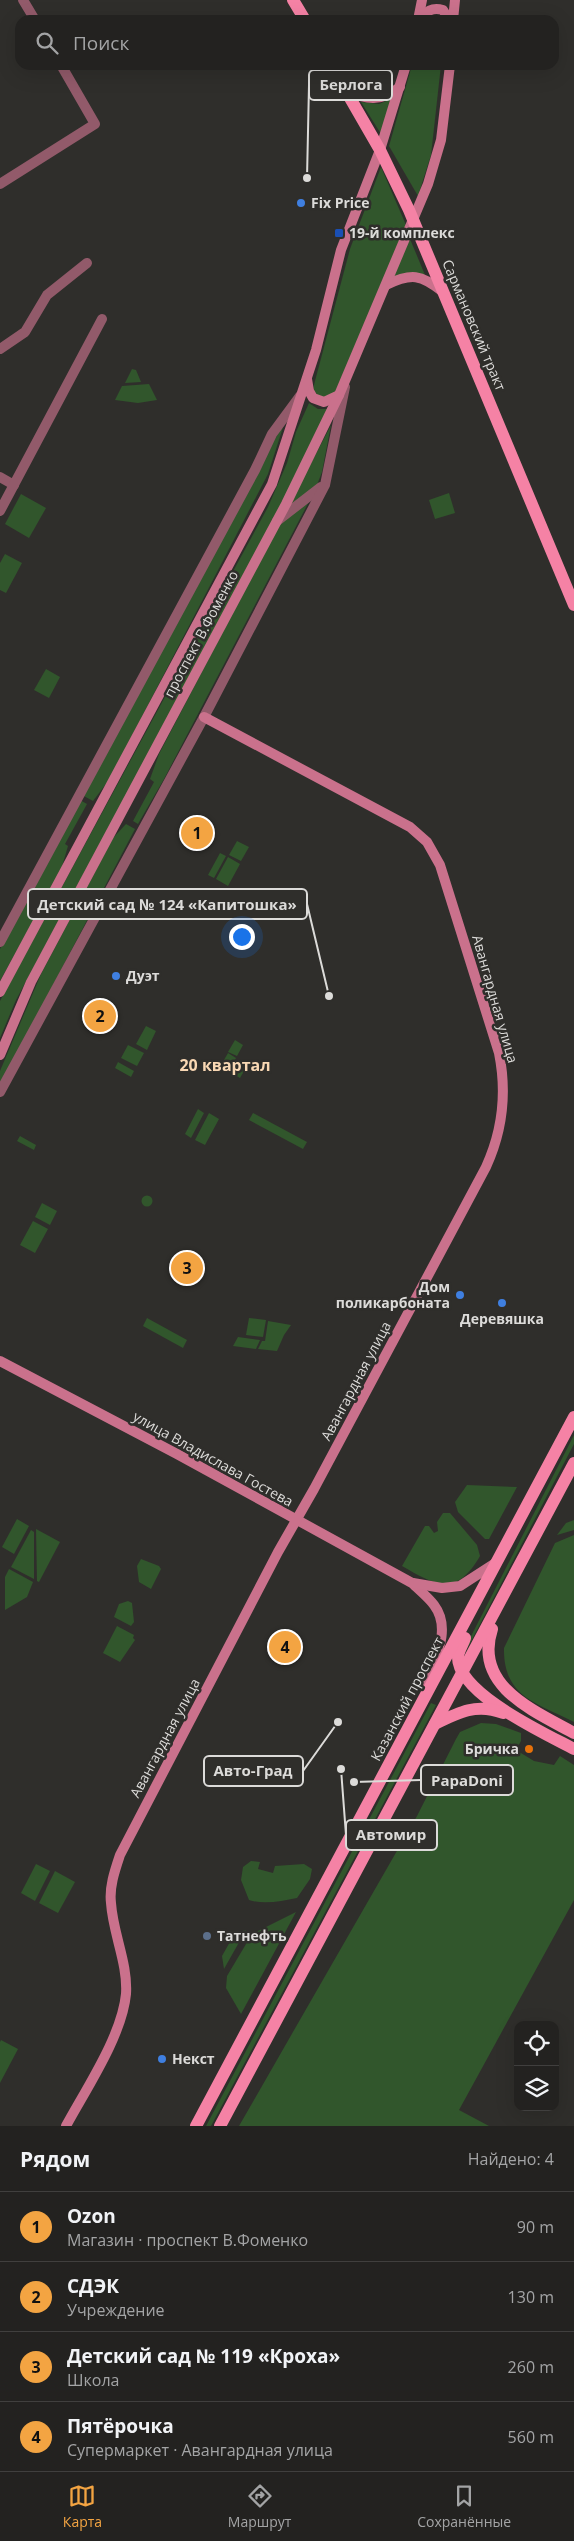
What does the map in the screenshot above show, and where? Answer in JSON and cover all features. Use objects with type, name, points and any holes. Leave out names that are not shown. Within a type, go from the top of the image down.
[{"type":"main road","points":[[293,0],[302,15]]},
{"type":"main road","points":[[420,15],[422,0]]},
{"type":"main road","points":[[454,15],[455,0]]},
{"type":"main road","points":[[424,15],[429,10],[436,8],[443,10],[446,15]]},
{"type":"main road","name":"Сармановский тракт","points":[[334,70],[380,150],[414,220],[442,292],[492,405],[574,605]]},
{"type":"main road","name":"проспект В.Фоменко","points":[[0,992],[272,484],[307,378],[341,250],[380,150],[405,70]]},
{"type":"main road","name":"проспект В.Фоменко","points":[[0,1055],[31,982],[276,522],[339,395],[414,220],[441,140],[449,70]]},
{"type":"main road","points":[[346,91],[366,99],[376,100],[392,94],[400,87]]},
{"type":"main road","points":[[386,285],[412,276],[428,280],[442,292]]},
{"type":"main road","points":[[307,378],[309,390],[313,398],[324,402],[339,395]]},
{"type":"main road","name":"Авангардная улица","points":[[66,2126],[118,2029],[126,1995],[126,1970],[110,1902],[112,1881],[120,1855],[492,1155],[502,1117],[502,1071],[499,1053],[440,864],[427,842],[410,827],[204,718]]},
{"type":"main road","name":"улица Владислава Гостева","points":[[0,1361],[177,1454],[412,1583],[434,1604],[442,1625],[438,1652],[421,1704]]},
{"type":"main road","name":"Казанский проспект","points":[[196,2126],[574,1417]]},
{"type":"main road","points":[[220,2126],[574,1464]]},
{"type":"main road","name":"улица Владислава Гостева","points":[[412,1583],[442,1588],[460,1586],[498,1562]]},
{"type":"main road","points":[[500,1604],[489,1637],[488,1649],[492,1669],[499,1681],[525,1706],[574,1733]]},
{"type":"main road","points":[[469,1616],[466,1636],[458,1656],[463,1673],[476,1689],[518,1718],[574,1749]]},
{"type":"main road","points":[[435,1724],[475,1708],[491,1708],[518,1718]]},
{"type":"street","points":[[23,0],[32,15]]},
{"type":"street","points":[[0,184],[95,124],[64,70]]},
{"type":"street","points":[[0,349],[25,332],[47,295],[87,263]]},
{"type":"street","points":[[0,511],[102,319]]},
{"type":"street","points":[[0,1092],[204,718],[325,485],[348,373]]},
{"type":"street","points":[[0,942],[272,434],[302,393]]},
{"type":"street","points":[[0,477],[14,485]]},
{"type":"street","points":[[276,522],[325,485]]},
{"type":"green space","points":[[411,70],[440,70],[431,155],[418,196],[389,146]]},
{"type":"green space","points":[[391,99],[381,134],[361,102],[379,104]]},
{"type":"green space","points":[[381,167],[406,225],[334,395],[329,398],[318,396],[313,389],[350,249]]},
{"type":"green space","points":[[410,239],[425,275],[393,277]]},
{"type":"green space","points":[[132,369],[136,370],[141,382],[125,383]]},
{"type":"green space","points":[[149,384],[157,400],[138,403],[115,400],[122,386]]},
{"type":"green space","points":[[309,403],[318,409],[329,409],[288,493],[16,1000],[0,1038],[0,1001],[268,507],[287,463],[296,432]]},
{"type":"green space","points":[[285,421],[268,474],[109,780],[93,801],[82,795]]},
{"type":"green space","points":[[331,425],[322,472],[315,490],[164,779],[138,824],[133,821],[154,782],[150,779],[159,754]]},
{"type":"green space","points":[[449,493],[455,513],[435,519],[429,500]]},
{"type":"green space","points":[[21,494],[46,508],[29,538],[5,524]]},
{"type":"green space","points":[[5,554],[22,563],[6,593],[0,590],[0,563]]},
{"type":"green space","points":[[46,669],[60,677],[49,698],[34,690]]},
{"type":"green space","points":[[80,800],[87,804],[65,844],[68,846],[61,870],[0,981],[0,949]]},
{"type":"green space","points":[[126,824],[135,829],[0,1086],[0,1071],[41,974],[113,838]]},
{"type":"green space","points":[[237,841],[249,847],[241,861],[229,855]]},
{"type":"green space","points":[[220,853],[226,856],[214,878],[208,875]]},
{"type":"green space","points":[[228,857],[240,864],[228,886],[216,879]]},
{"type":"green space","points":[[146,1026],[156,1031],[147,1050],[136,1044]]},
{"type":"green space","points":[[235,1040],[243,1045],[237,1056],[228,1052]]},
{"type":"green space","points":[[128,1045],[144,1053],[137,1066],[121,1058]]},
{"type":"green space","points":[[228,1053],[236,1058],[228,1072],[220,1067]]},
{"type":"green space","points":[[240,1060],[248,1064],[240,1078],[233,1074]]},
{"type":"green space","points":[[118,1062],[134,1071],[131,1077],[115,1068]]},
{"type":"green space","points":[[198,1109],[204,1113],[191,1138],[185,1134]]},
{"type":"green space","points":[[209,1113],[219,1119],[205,1145],[195,1140]]},
{"type":"green space","points":[[253,1113],[307,1142],[303,1149],[249,1120]]},
{"type":"green space","points":[[20,1136],[36,1145],[34,1150],[17,1141]]},
{"type":"green space","points":[[145,1196],[149,1196],[152,1201],[151,1205],[145,1206],[142,1203],[142,1199]]},
{"type":"green space","points":[[42,1203],[57,1211],[50,1225],[35,1217]]},
{"type":"green space","points":[[33,1221],[48,1229],[35,1253],[20,1245]]},
{"type":"green space","points":[[147,1318],[187,1340],[183,1348],[143,1326]]},
{"type":"green space","points":[[249,1318],[266,1320],[263,1337],[246,1335]]},
{"type":"green space","points":[[268,1321],[291,1325],[277,1351],[258,1349],[262,1341],[265,1341]]},
{"type":"green space","points":[[238,1337],[260,1340],[256,1349],[233,1346]]},
{"type":"green space","points":[[574,1435],[574,1444],[466,1651],[467,1644]]},
{"type":"green space","points":[[467,1485],[517,1487],[489,1539],[485,1539],[458,1512],[455,1502]]},
{"type":"green space","points":[[443,1513],[450,1513],[477,1545],[480,1556],[462,1578],[453,1583],[444,1584],[425,1578],[402,1566],[425,1526],[429,1526],[434,1533],[438,1531],[437,1522]]},
{"type":"green space","points":[[17,1519],[29,1526],[14,1554],[2,1547]]},
{"type":"green space","points":[[574,1520],[574,1530],[557,1535],[566,1523]]},
{"type":"green space","points":[[36,1529],[60,1542],[39,1582],[37,1581]]},
{"type":"green space","points":[[31,1530],[34,1532],[34,1579],[11,1567]]},
{"type":"green space","points":[[574,1535],[574,1722],[535,1703],[516,1688],[509,1678],[505,1664],[504,1648],[555,1543]]},
{"type":"green space","points":[[141,1559],[159,1566],[161,1569],[151,1589],[139,1582],[137,1566]]},
{"type":"green space","points":[[9,1569],[33,1582],[27,1597],[5,1610],[5,1577]]},
{"type":"green space","points":[[128,1601],[132,1603],[134,1622],[131,1626],[114,1617],[119,1604]]},
{"type":"green space","points":[[117,1626],[134,1635],[133,1638],[135,1640],[120,1662],[103,1653]]},
{"type":"green space","points":[[431,1703],[436,1705],[211,2126],[206,2126]]},
{"type":"green space","points":[[481,1723],[496,1724],[521,1733],[521,1741],[516,1750],[534,1761],[554,1765],[560,1756],[574,1765],[574,1900],[459,2110],[489,2126],[239,2126],[417,1816],[460,1732]]},
{"type":"green space","points":[[251,1861],[260,1862],[258,1869],[273,1873],[275,1866],[304,1864],[312,1869],[310,1879],[297,1898],[267,1902],[249,1900],[241,1880],[243,1867]]},
{"type":"green space","points":[[36,1864],[50,1871],[35,1901],[21,1893]]},
{"type":"green space","points":[[55,1871],[75,1882],[58,1913],[39,1903]]},
{"type":"green space","points":[[296,1912],[241,2014],[226,1988],[227,1976],[252,1934]]},
{"type":"green space","points":[[246,1930],[224,1969],[222,1956],[235,1933]]},
{"type":"green space","points":[[1,2040],[18,2049],[0,2083],[0,2042]]},
{"type":"place","name":"Берлога","points":[[307,178]]},
{"type":"place","name":"Fix Price","points":[[301,203]]},
{"type":"place","name":"19-й комплекс","points":[[339,233]]},
{"type":"place","name":"Ozon","points":[[197,833]]},
{"type":"place","name":"Дуэт","points":[[116,976]]},
{"type":"place","name":"Детский сад № 124 «Капитошка»","points":[[329,996]]},
{"type":"place","name":"СДЭК","points":[[100,1016]]},
{"type":"place","name":"Детский сад № 119 «Кроха»","points":[[187,1268]]},
{"type":"place","name":"Дом поликарбоната","points":[[460,1295]]},
{"type":"place","name":"Деревяшка","points":[[502,1303]]},
{"type":"place","name":"Пятёрочка","points":[[285,1647]]},
{"type":"place","name":"Авто-Град","points":[[338,1722]]},
{"type":"place","name":"Бричка","points":[[529,1749]]},
{"type":"place","name":"Автомир","points":[[341,1769]]},
{"type":"place","name":"PapaDoni","points":[[354,1782]]},
{"type":"place","name":"Татнефть","points":[[207,1936]]},
{"type":"place","name":"Некст","points":[[162,2059]]},
{"type":"district","name":"20 квартал","points":[[225,1065]]}]
